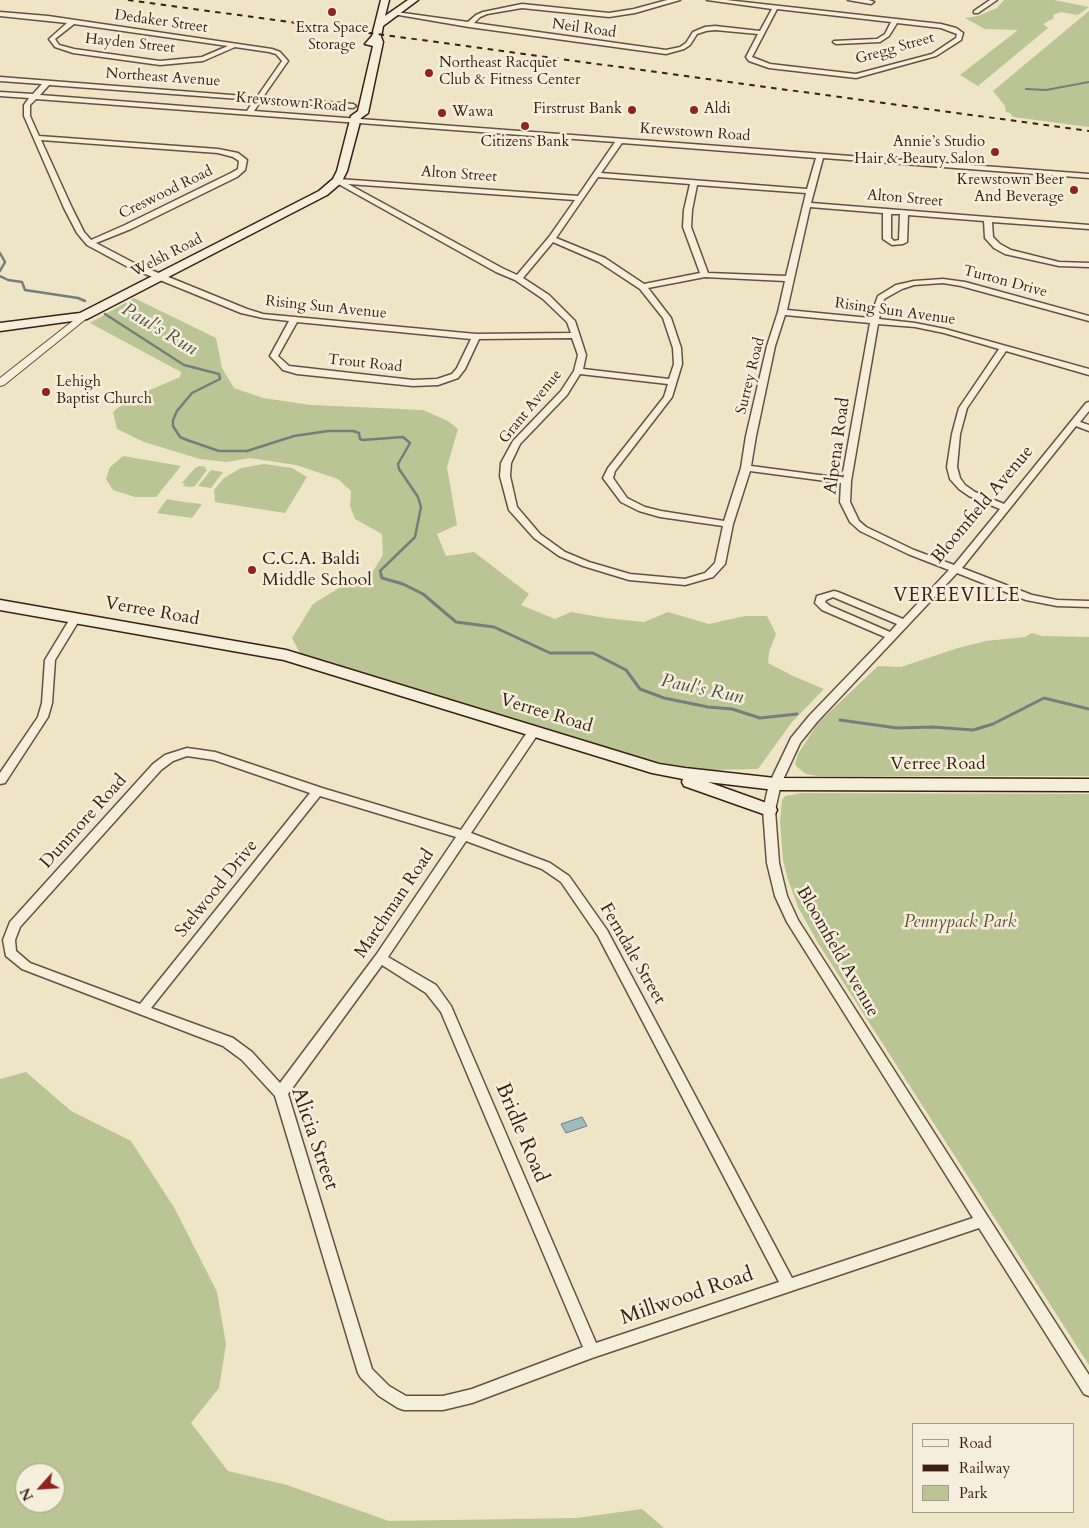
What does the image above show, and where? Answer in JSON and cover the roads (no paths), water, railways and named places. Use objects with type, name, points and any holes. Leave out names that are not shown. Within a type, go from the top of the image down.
[{"type":"main road","points":[[355,115],[363,113],[378,42],[376,37],[385,0]]},
{"type":"main road","points":[[379,24],[414,0]]},
{"type":"main road","points":[[383,12],[404,8]]},
{"type":"main road","points":[[362,70],[371,42],[376,37]]},
{"type":"main road","points":[[337,181],[345,162],[355,115],[356,93]]},
{"type":"main road","name":"Welsh Road","points":[[0,328],[83,316],[304,204],[337,181]]},
{"type":"main road","name":"Verree Road","points":[[0,605],[286,655],[658,769],[716,779],[775,784],[1089,785]]},
{"type":"main road","points":[[658,769],[769,810]]},
{"type":"street","points":[[469,25],[478,16],[485,13],[522,6],[609,15],[635,11],[677,0]]},
{"type":"street","points":[[710,0],[895,21],[887,35],[878,41],[836,42]]},
{"type":"street","points":[[852,0],[871,2]]},
{"type":"street","points":[[976,12],[994,0]]},
{"type":"street","points":[[762,33],[775,8]]},
{"type":"street","name":"Dedaker Street","points":[[0,14],[72,22],[270,50],[278,53],[285,60],[258,99]]},
{"type":"street","name":"Neil Road","points":[[396,14],[666,52],[682,48],[688,44],[695,33],[705,29],[715,28],[762,33]]},
{"type":"street","name":"Gregg Street","points":[[762,33],[749,57],[751,60],[763,65],[856,76],[934,56],[959,39],[960,33],[955,29],[895,21]]},
{"type":"street","name":"Hayden Street","points":[[72,22],[58,32],[52,40],[57,46],[73,51],[160,63],[175,63],[203,59],[234,45]]},
{"type":"street","name":"Northeast Avenue","points":[[0,80],[258,99],[355,115]]},
{"type":"street","points":[[34,96],[46,84]]},
{"type":"street","name":"Krewstown Road","points":[[0,94],[249,113],[355,115],[620,140],[1089,176]]},
{"type":"street","name":"Rising Sun Avenue","points":[[34,96],[27,105],[27,116],[81,233],[90,243],[106,253],[160,277],[244,311],[294,320],[476,337],[576,335]]},
{"type":"street","points":[[249,113],[258,99]]},
{"type":"street","name":"Creswood Road","points":[[37,138],[218,151],[235,155],[242,159],[241,170],[234,175],[128,227],[90,243]]},
{"type":"street","points":[[518,278],[552,238],[620,140]]},
{"type":"street","name":"Surrey Road","points":[[687,582],[709,575],[720,564],[728,524],[746,468],[761,390],[820,156]]},
{"type":"street","points":[[596,175],[694,184],[810,191]]},
{"type":"street","name":"Alton Street","points":[[337,181],[578,198]]},
{"type":"street","name":"Grant Avenue","points":[[337,181],[455,246],[518,278],[562,310],[571,321],[582,355],[578,371],[564,393],[516,444],[506,463],[505,476],[512,508],[537,536],[562,554],[586,564],[629,577],[687,582]]},
{"type":"street","points":[[694,184],[688,210],[687,227],[705,275]]},
{"type":"street","name":"Alton Street","points":[[808,205],[1089,227]]},
{"type":"street","points":[[887,212],[887,239],[892,243],[900,243],[904,239],[904,213]]},
{"type":"street","points":[[988,220],[989,238],[997,246],[1008,252],[1052,262],[1089,265]]},
{"type":"street","points":[[552,238],[602,260],[644,287],[667,318],[677,348],[678,364],[668,397],[620,457],[608,478],[624,500],[642,509],[660,514],[728,524]]},
{"type":"street","points":[[644,287],[705,275],[790,279]]},
{"type":"street","name":"Turton Drive","points":[[874,321],[881,298],[890,291],[914,283],[943,282],[962,284],[1089,319]]},
{"type":"street","name":"Rising Sun Avenue","points":[[782,312],[874,321],[946,331],[1089,372]]},
{"type":"street","points":[[0,383],[83,316]]},
{"type":"street","name":"Trout Road","points":[[294,320],[274,356],[286,368],[296,371],[413,383],[438,382],[455,376],[461,369],[476,337]]},
{"type":"street","name":"Alpena Road","points":[[874,321],[846,481],[845,502],[855,522],[878,537],[955,570],[1030,598],[1057,603],[1089,604]]},
{"type":"street","points":[[1004,508],[972,494],[962,487],[955,479],[952,467],[956,434],[963,408],[1005,347]]},
{"type":"street","points":[[578,371],[672,382]]},
{"type":"street","name":"Bloomfield Avenue","points":[[1089,405],[955,570],[819,711],[795,741],[775,784],[769,810],[773,863],[781,896],[793,922],[1089,1389]]},
{"type":"street","points":[[1075,423],[1089,428]]},
{"type":"street","points":[[746,468],[846,481]]},
{"type":"street","points":[[891,636],[826,608],[820,603],[820,598],[834,594],[903,623]]},
{"type":"street","points":[[2,780],[43,717],[47,703],[50,660],[75,619]]},
{"type":"street","name":"Marchman Road","points":[[281,1093],[380,958],[534,732]]},
{"type":"street","name":"Dunmore Road","points":[[9,940],[14,925],[157,767],[169,758],[187,752],[201,754]]},
{"type":"street","name":"Ferndale Street","points":[[201,754],[215,756],[318,791],[463,835],[546,866],[565,878],[603,933],[788,1285]]},
{"type":"street","name":"Stelwood Drive","points":[[142,1009],[318,791]]},
{"type":"street","name":"Alicia Street","points":[[9,940],[10,953],[26,966],[228,1042],[247,1056],[281,1093],[366,1373],[384,1391],[404,1403]]},
{"type":"street","name":"Bridle Road","points":[[380,958],[431,989],[446,1010],[592,1351]]},
{"type":"street","name":"Millwood Road","points":[[404,1403],[443,1403],[472,1396],[592,1351],[982,1221]]},
{"type":"water","points":[[582,1117],[587,1126],[566,1133],[561,1124]]},
{"type":"waterway","points":[[1026,89],[1046,90],[1089,82]]},
{"type":"waterway","name":"Paul's Run","points":[[0,253],[5,262],[0,271]]},
{"type":"waterway","name":"Paul's Run","points":[[0,276],[8,280],[22,282],[25,290],[78,298],[85,301]]},
{"type":"waterway","name":"Paul's Run","points":[[105,314],[184,365],[219,374],[220,379],[192,393],[177,411],[173,420],[173,426],[180,437],[187,440],[219,451],[247,451],[294,436],[328,431],[353,431],[359,433],[360,439],[363,440],[403,437],[410,443],[398,464],[399,469],[418,497],[421,507],[415,537],[380,571],[382,577]]},
{"type":"waterway","name":"Paul's Run","points":[[381,575],[382,578],[403,584],[423,594],[456,622],[494,627],[550,653],[593,653],[626,670],[640,689],[664,698],[708,707],[732,709],[760,718],[797,714]]},
{"type":"waterway","name":"Paul's Run","points":[[840,720],[897,728],[933,727],[973,730],[993,724],[1044,698],[1089,709]]},
{"type":"railway","points":[[128,0],[1089,131]]},
{"type":"place","name":"Extra Space Storage","points":[[332,12]]},
{"type":"place","name":"Northeast Racquet Club & Fitness Center","points":[[429,73]]},
{"type":"place","name":"Firstrust Bank","points":[[632,110]]},
{"type":"place","name":"Aldi","points":[[694,110]]},
{"type":"place","name":"Wawa","points":[[442,113]]},
{"type":"place","name":"Citizens Bank","points":[[525,126]]},
{"type":"place","name":"Annie’s Studio Hair & Beauty Salon","points":[[995,152]]},
{"type":"place","name":"Krewstown Beer And Beverage","points":[[1074,190]]},
{"type":"place","name":"Lehigh Baptist Church","points":[[46,392]]},
{"type":"place","name":"C.C.A. Baldi Middle School","points":[[252,570]]},
{"type":"district","name":"VEREEVILLE","points":[[957,597]]},
{"type":"park label","name":"Pennypack Park","points":[[960,923]]}]
